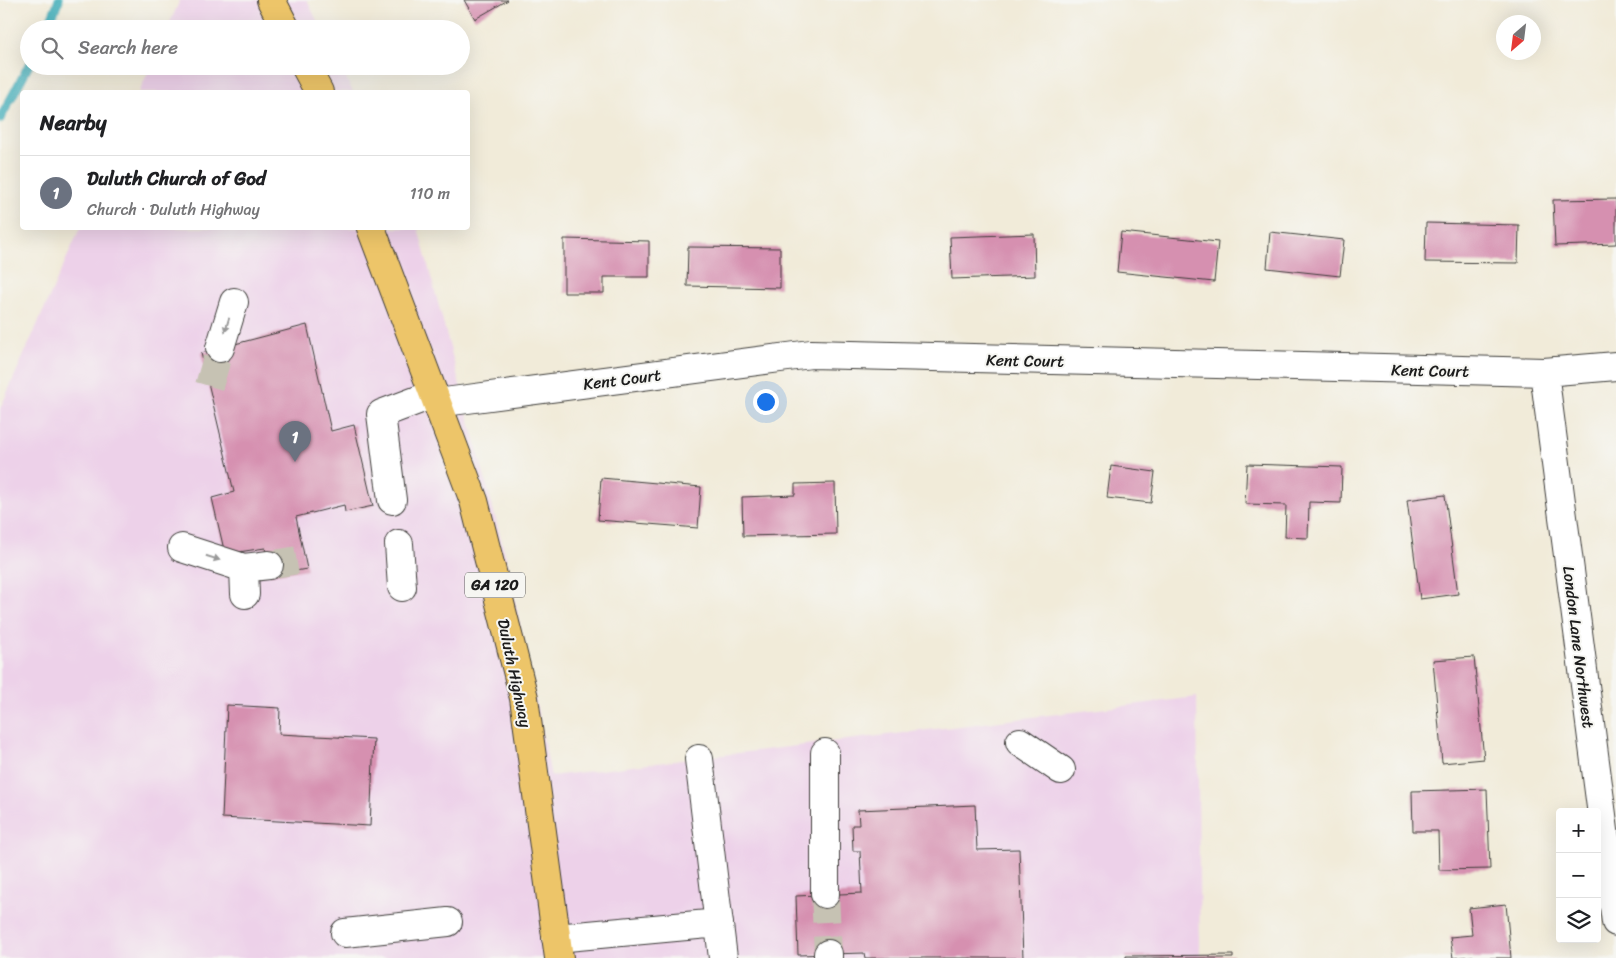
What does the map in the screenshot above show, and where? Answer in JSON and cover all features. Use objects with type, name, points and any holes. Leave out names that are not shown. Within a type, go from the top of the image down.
[{"type":"main road","points":[[271,0],[281,20]]},
{"type":"main road","points":[[310,75],[318,90]]},
{"type":"main road","name":"Duluth Highway","points":[[372,230],[474,501],[524,698],[557,948]]},
{"type":"street","points":[[220,348],[234,302]]},
{"type":"street","name":"Kent Court","points":[[392,500],[381,414],[436,399],[811,354],[1544,372],[1616,366]]},
{"type":"street","name":"London Lane Northwest","points":[[1544,372],[1616,922]]},
{"type":"street","points":[[399,544],[402,587]]},
{"type":"street","points":[[182,548],[253,575]]},
{"type":"street","points":[[1020,742],[1061,770]]},
{"type":"street","points":[[825,753],[825,894]]},
{"type":"street","points":[[699,759],[723,958]]},
{"type":"street","points":[[345,933],[448,922]]},
{"type":"street","points":[[557,948],[719,923]]},
{"type":"shaded area","points":[[180,0],[307,0],[317,20],[171,20]]},
{"type":"shaded area","points":[[147,75],[344,75],[352,90],[140,90]]},
{"type":"shaded area","points":[[79,230],[419,230],[506,557],[551,776],[1197,697],[1200,958],[0,958],[0,409]]},
{"type":"building","points":[[464,0],[508,0],[475,19]]},
{"type":"building","points":[[1616,199],[1616,244],[1555,246],[1553,200]]},
{"type":"building","points":[[1426,223],[1519,225],[1518,263],[1425,262]]},
{"type":"building","points":[[1121,232],[1218,242],[1214,282],[1117,272]]},
{"type":"building","points":[[1270,232],[1344,240],[1340,276],[1267,268]]},
{"type":"building","points":[[1034,234],[1035,276],[952,279],[950,237]]},
{"type":"building","points":[[564,239],[649,241],[649,277],[604,277],[604,293],[564,293]]},
{"type":"building","points":[[688,247],[780,248],[780,288],[687,286]]},
{"type":"building","points":[[307,325],[331,431],[354,425],[373,506],[345,512],[344,505],[296,517],[307,569],[271,575],[265,548],[225,554],[212,498],[234,492],[201,353]]},
{"type":"building","points":[[1247,464],[1342,467],[1341,503],[1309,502],[1308,538],[1285,537],[1286,505],[1245,504]]},
{"type":"building","points":[[1111,466],[1155,472],[1151,503],[1107,498]]},
{"type":"building","points":[[601,478],[701,487],[698,528],[598,520]]},
{"type":"building","points":[[835,483],[836,534],[743,536],[742,497],[795,495],[795,484]]},
{"type":"building","points":[[1445,495],[1458,594],[1420,599],[1407,500]]},
{"type":"building","points":[[1474,657],[1484,759],[1442,763],[1433,660]]},
{"type":"building","points":[[227,705],[280,708],[279,734],[374,739],[370,826],[222,818]]},
{"type":"building","points":[[1487,789],[1490,869],[1439,870],[1438,831],[1413,831],[1412,791]]},
{"type":"building","points":[[975,805],[977,850],[1019,849],[1023,958],[865,958],[864,953],[798,955],[796,896],[862,893],[860,851],[853,851],[852,825],[859,825],[858,810]]},
{"type":"building","points":[[1506,904],[1511,958],[1473,958],[1473,956],[1453,958],[1450,937],[1472,935],[1469,908]]},
{"type":"building","points":[[1233,955],[1233,958],[1126,958],[1126,956]]},
{"type":"waterway","points":[[51,20],[59,0]]},
{"type":"waterway","points":[[0,119],[24,75]]},
{"type":"tunnel","points":[[209,386],[220,348]]},
{"type":"tunnel","points":[[269,565],[304,559]]},
{"type":"tunnel","points":[[825,894],[828,954]]},
{"type":"place","name":"Duluth Church of God","points":[[295,462]]}]
